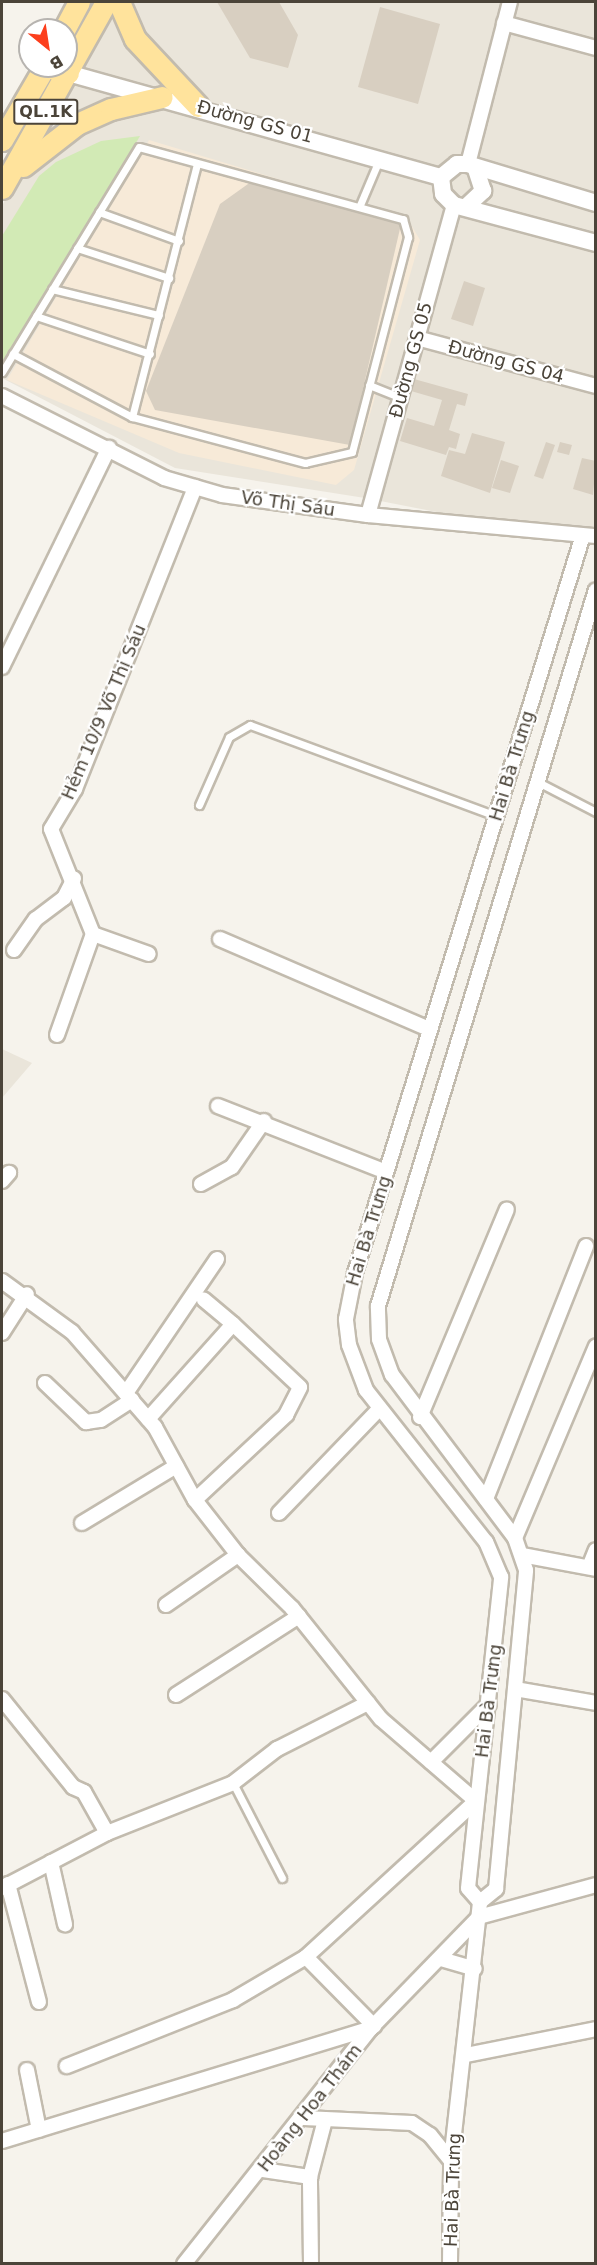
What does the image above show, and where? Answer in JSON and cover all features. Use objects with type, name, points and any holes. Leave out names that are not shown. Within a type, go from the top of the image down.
[{"type":"main road","points":[[70,18],[79,2]]},
{"type":"main road","name":"QL.1K","points":[[78,54],[106,2]]},
{"type":"main road","points":[[119,2],[135,39],[198,106]]},
{"type":"main road","name":"QL.1K","points":[[2,140],[38,78]]},
{"type":"main road","name":"QL.1K","points":[[2,188],[65,78]]},
{"type":"main road","points":[[2,188],[50,141],[77,124],[111,109],[162,97]]},
{"type":"street","points":[[461,205],[483,191],[472,166],[510,2]]},
{"type":"street","points":[[504,23],[596,48]]},
{"type":"street","name":"Đường GS 01","points":[[78,76],[198,106],[441,177]]},
{"type":"street","points":[[596,203],[472,166],[457,164],[441,177],[443,194],[461,205],[596,243]]},
{"type":"street","name":"Đường GS 05","points":[[368,515],[417,338],[461,205]]},
{"type":"street","name":"Đường GS 04","points":[[417,338],[596,386]]},
{"type":"street","name":"Võ Thị Sáu","points":[[2,396],[109,448],[164,478],[195,487],[368,515],[589,536]]},
{"type":"street","points":[[2,667],[109,448]]},
{"type":"street","name":"Hẻm 10/9 Võ Thị Sáu","points":[[93,934],[74,878],[51,829],[75,789],[195,487]]},
{"type":"street","name":"Hai Bà Trưng","points":[[450,2264],[451,2161],[466,2055],[480,1902],[468,1888],[476,1801],[500,1607],[496,1560],[379,1409],[358,1369],[346,1319],[386,1172],[429,1029],[496,816],[589,536]]},
{"type":"street","name":"Hai Bà Trưng","points":[[480,1902],[496,1888],[525,1584],[522,1555],[515,1538],[420,1417],[385,1361],[378,1306],[536,781],[593,607],[596,590]]},
{"type":"street","points":[[14,950],[36,919],[64,897],[74,878]]},
{"type":"street","points":[[57,1035],[93,934],[149,954]]},
{"type":"street","points":[[220,939],[429,1029]]},
{"type":"street","points":[[218,1106],[264,1121],[386,1172]]},
{"type":"street","points":[[201,1184],[232,1167],[264,1121]]},
{"type":"street","points":[[420,1417],[507,1209]]},
{"type":"street","points":[[486,1499],[586,1246]]},
{"type":"street","points":[[45,1383],[86,1422],[101,1420],[129,1397],[217,1259]]},
{"type":"street","points":[[2,1281],[27,1294],[72,1332],[148,1419],[195,1500],[238,1555],[299,1616],[368,1703],[476,1801],[306,1957],[233,2000],[67,2066]]},
{"type":"street","points":[[2,1333],[27,1294]]},
{"type":"street","points":[[195,1500],[286,1415],[300,1387],[204,1300]]},
{"type":"street","points":[[148,1419],[233,1324]]},
{"type":"street","points":[[515,1538],[596,1346]]},
{"type":"street","points":[[279,1513],[379,1409]]},
{"type":"street","points":[[82,1523],[177,1466]]},
{"type":"street","points":[[522,1555],[592,1568],[596,1550]]},
{"type":"street","points":[[166,1605],[238,1555]]},
{"type":"street","points":[[176,1695],[299,1616]]},
{"type":"street","points":[[515,1689],[596,1703]]},
{"type":"street","points":[[2,1699],[73,1787],[84,1792],[107,1833]]},
{"type":"street","points":[[39,2001],[5,1886],[107,1833],[233,1783],[277,1749],[368,1703]]},
{"type":"street","points":[[431,1762],[489,1704]]},
{"type":"street","points":[[51,1862],[64,1924]]},
{"type":"street","points":[[479,1917],[596,1885]]},
{"type":"street","name":"Hoàng Hoa Thám","points":[[184,2264],[304,2118],[372,2027],[441,1959],[479,1917]]},
{"type":"street","points":[[2,2141],[372,2027],[306,1957]]},
{"type":"street","points":[[441,1959],[475,1970]]},
{"type":"street","points":[[466,2055],[596,2029]]},
{"type":"street","points":[[27,2070],[39,2130]]},
{"type":"street","points":[[304,2118],[412,2122],[430,2134],[451,2161]]},
{"type":"street","points":[[311,2264],[310,2177],[325,2120]]},
{"type":"street","points":[[262,2170],[310,2177]]},
{"type":"lane","points":[[2,372],[139,147],[360,205],[403,219],[408,237],[352,452],[305,463],[132,417],[13,354]]},
{"type":"lane","points":[[360,205],[380,158]]},
{"type":"lane","points":[[132,417],[197,164]]},
{"type":"lane","points":[[99,212],[178,241]]},
{"type":"lane","points":[[77,248],[169,278]]},
{"type":"lane","points":[[52,289],[159,315]]},
{"type":"lane","points":[[36,316],[150,354]]},
{"type":"lane","points":[[369,385],[401,398]]},
{"type":"lane","points":[[199,805],[229,737],[250,725],[496,816]]},
{"type":"lane","points":[[536,781],[596,812]]},
{"type":"lane","points":[[233,1783],[282,1878]]},
{"type":"shaded area","points":[[105,2],[595,2],[595,543],[365,498],[175,468],[2,378],[2,206],[67,78],[78,78],[78,55]]},
{"type":"shaded area","points":[[149,140],[407,218],[420,240],[354,470],[336,485],[179,453],[7,380]]},
{"type":"shaded area","points":[[2,1049],[32,1063],[2,1098]]},
{"type":"green space","points":[[140,136],[2,374],[2,236],[39,176],[56,162],[101,141]]},
{"type":"building","points":[[217,2],[279,2],[298,35],[288,68],[250,58]]},
{"type":"building","points":[[380,7],[440,24],[418,104],[358,87]]},
{"type":"building","points":[[255,179],[402,220],[350,445],[155,410],[146,391],[220,204]]},
{"type":"building","points":[[464,281],[485,288],[473,326],[451,319]]},
{"type":"building","points":[[414,379],[468,394],[465,406],[457,404],[449,430],[460,434],[456,449],[449,447],[446,455],[400,441],[407,418],[434,426],[442,400],[411,391]]},
{"type":"building","points":[[472,433],[505,442],[490,493],[441,476],[449,450],[465,454]]},
{"type":"building","points":[[546,442],[555,445],[543,479],[534,476]]},
{"type":"building","points":[[560,442],[572,445],[569,455],[557,452]]},
{"type":"building","points":[[582,458],[596,461],[593,495],[573,489]]},
{"type":"building","points":[[501,460],[519,466],[510,493],[492,488]]}]
